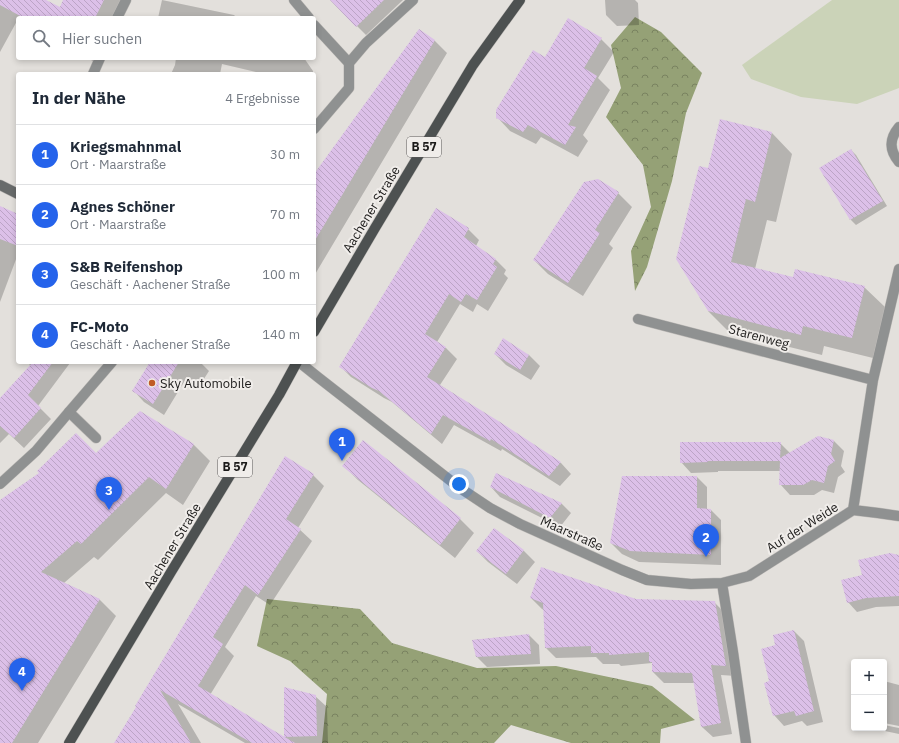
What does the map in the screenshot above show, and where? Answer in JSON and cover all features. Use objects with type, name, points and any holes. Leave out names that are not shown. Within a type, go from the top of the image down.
[{"type":"main road","name":"Aachener Straße","points":[[316,329],[374,228],[473,65],[520,0]]},
{"type":"main road","name":"Aachener Straße","points":[[69,743],[297,364]]},
{"type":"street","points":[[119,16],[126,0]]},
{"type":"street","points":[[294,0],[306,16]]},
{"type":"street","points":[[316,126],[349,88],[349,63],[366,43],[412,0]]},
{"type":"street","points":[[316,26],[349,63]]},
{"type":"street","points":[[94,72],[99,60]]},
{"type":"street","points":[[899,127],[894,133],[892,141],[892,149],[899,162]]},
{"type":"street","points":[[0,185],[16,193]]},
{"type":"street","points":[[853,510],[873,380],[899,269]]},
{"type":"street","name":"Starenweg","points":[[638,319],[873,380]]},
{"type":"street","points":[[0,484],[36,451],[110,364]]},
{"type":"street","name":"Maarstraße","points":[[301,364],[460,488],[490,508],[520,524],[647,580],[691,584],[722,583]]},
{"type":"street","points":[[68,412],[96,438]]},
{"type":"street","name":"Auf der Weide","points":[[722,583],[749,576],[853,510],[899,516]]},
{"type":"street","points":[[722,583],[734,652],[746,743]]},
{"type":"green space","points":[[832,0],[899,0],[899,88],[857,104],[801,97],[751,79],[742,65]]},
{"type":"green space","points":[[635,17],[661,32],[702,73],[686,113],[672,181],[647,267],[635,291],[631,251],[651,207],[643,165],[606,117],[621,88],[611,45]]},
{"type":"green space","points":[[267,599],[360,609],[392,643],[477,668],[556,666],[652,686],[695,720],[661,729],[660,743],[571,743],[511,725],[494,743],[322,743],[327,694],[290,661],[257,646]]},
{"type":"building","points":[[0,0],[46,0],[60,7],[63,0],[104,0],[96,16],[20,16],[0,5]]},
{"type":"building","points":[[330,0],[384,0],[356,27]]},
{"type":"building","points":[[568,18],[602,38],[584,68],[597,76],[568,125],[576,127],[565,145],[528,125],[523,132],[496,118],[496,110],[533,50],[545,57]]},
{"type":"building","points":[[419,29],[435,40],[316,239],[316,171]]},
{"type":"building","points":[[720,119],[772,132],[755,202],[746,199],[731,262],[793,277],[795,269],[865,286],[852,338],[803,326],[801,335],[708,311],[676,259],[699,166],[708,168]]},
{"type":"building","points":[[851,149],[883,201],[850,220],[819,168]]},
{"type":"building","points":[[598,179],[619,192],[595,230],[600,233],[568,283],[533,260],[584,182]]},
{"type":"building","points":[[0,206],[16,213],[16,245],[0,239]]},
{"type":"building","points":[[436,208],[469,228],[464,237],[496,259],[493,264],[497,267],[477,300],[466,294],[461,302],[449,294],[425,334],[446,347],[427,377],[561,462],[549,476],[491,439],[490,441],[443,415],[431,434],[379,391],[339,367]]},
{"type":"building","points":[[503,338],[529,355],[520,370],[494,354]]},
{"type":"building","points":[[31,364],[51,364],[28,395],[41,408],[14,438],[0,426],[0,398]]},
{"type":"building","name":"Sky Automobile","points":[[149,364],[178,364],[153,404],[132,391]]},
{"type":"building","points":[[140,411],[194,444],[166,489],[149,477],[81,544],[77,541],[41,572],[100,599],[12,743],[0,743],[0,500],[39,473],[37,471],[76,433],[96,453]]},
{"type":"building","points":[[818,436],[834,440],[831,454],[835,461],[828,466],[824,483],[812,480],[803,485],[779,485],[780,461],[708,461],[680,463],[680,442],[781,442],[780,458]]},
{"type":"building","points":[[363,440],[461,518],[440,545],[342,466]]},
{"type":"building","points":[[285,456],[314,474],[286,519],[301,529],[258,595],[245,585],[213,637],[223,644],[198,686],[295,743],[252,743],[160,690],[191,743],[114,743],[136,707],[135,706]]},
{"type":"building","points":[[496,473],[562,503],[550,518],[490,487]]},
{"type":"building","points":[[622,476],[697,476],[697,508],[711,509],[711,555],[630,551],[610,543]]},
{"type":"building","points":[[494,528],[524,550],[506,574],[476,551]]},
{"type":"building","points":[[890,553],[899,555],[899,596],[866,598],[847,603],[841,580],[862,575],[858,560]]},
{"type":"building","points":[[541,567],[636,599],[715,601],[726,666],[711,665],[721,723],[701,727],[692,673],[652,672],[652,662],[649,662],[649,652],[609,655],[609,653],[591,653],[591,646],[545,648],[543,603],[530,598]]},
{"type":"building","points":[[794,630],[814,711],[796,716],[794,711],[773,716],[764,683],[769,681],[761,649],[775,645],[773,635]]},
{"type":"building","points":[[529,634],[531,654],[476,657],[472,640]]},
{"type":"building","points":[[284,687],[316,695],[317,736],[284,737]]},
{"type":"place","name":"Sky Automobile","points":[[152,383]]},
{"type":"place","name":"Kriegsmahnmal","points":[[342,461]]},
{"type":"place","name":"S&B Reifenshop","points":[[109,510]]},
{"type":"place","name":"Agnes Schöner","points":[[706,557]]},
{"type":"place","name":"FC-Moto","points":[[22,691]]}]
